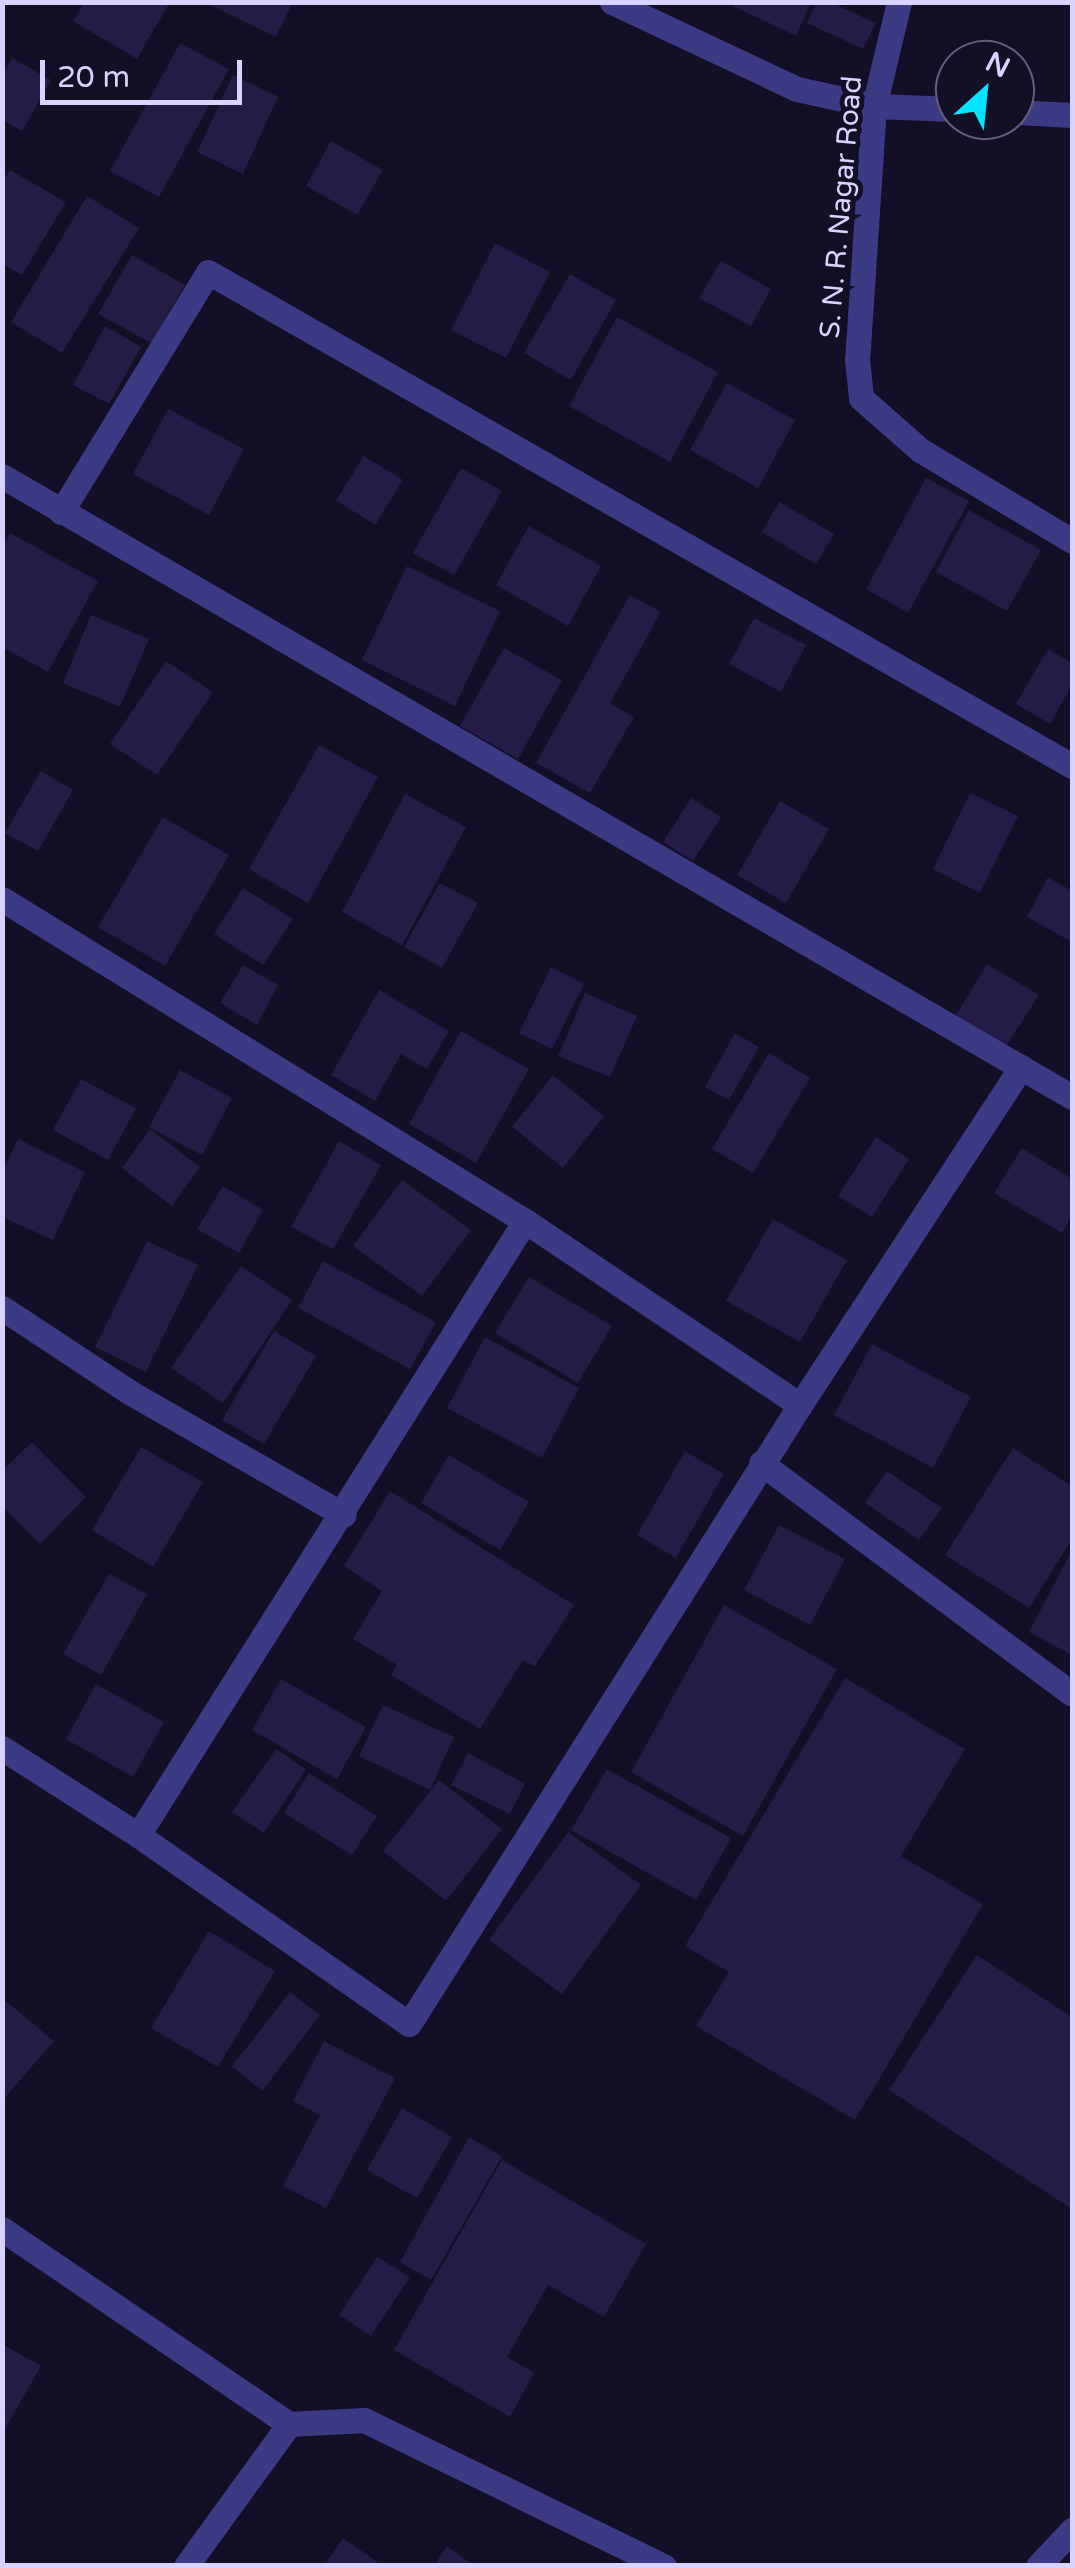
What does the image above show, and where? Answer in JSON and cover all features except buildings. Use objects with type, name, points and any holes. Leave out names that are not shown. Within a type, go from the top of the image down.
[{"type":"street","points":[[612,2],[797,89],[874,106],[935,109]]},
{"type":"street","name":"S. N. R. Nagar Road","points":[[899,2],[874,106],[857,359],[861,398],[920,450],[1072,541]]},
{"type":"street","points":[[1035,113],[1072,115]]},
{"type":"street","points":[[60,512],[208,272],[1072,766]]},
{"type":"street","points":[[2,476],[1072,1098]]},
{"type":"street","points":[[2,900],[525,1221],[800,1405]]},
{"type":"street","points":[[2,1748],[138,1835],[409,2024],[761,1462],[1021,1066]]},
{"type":"street","points":[[138,1835],[344,1515],[525,1221]]},
{"type":"street","points":[[2,1308],[131,1393],[344,1515]]},
{"type":"street","points":[[761,1462],[1072,1694]]},
{"type":"street","points":[[2,2229],[290,2424],[364,2420],[664,2566]]},
{"type":"street","points":[[186,2566],[290,2424]]},
{"type":"street","points":[[1038,2566],[1072,2530]]}]
